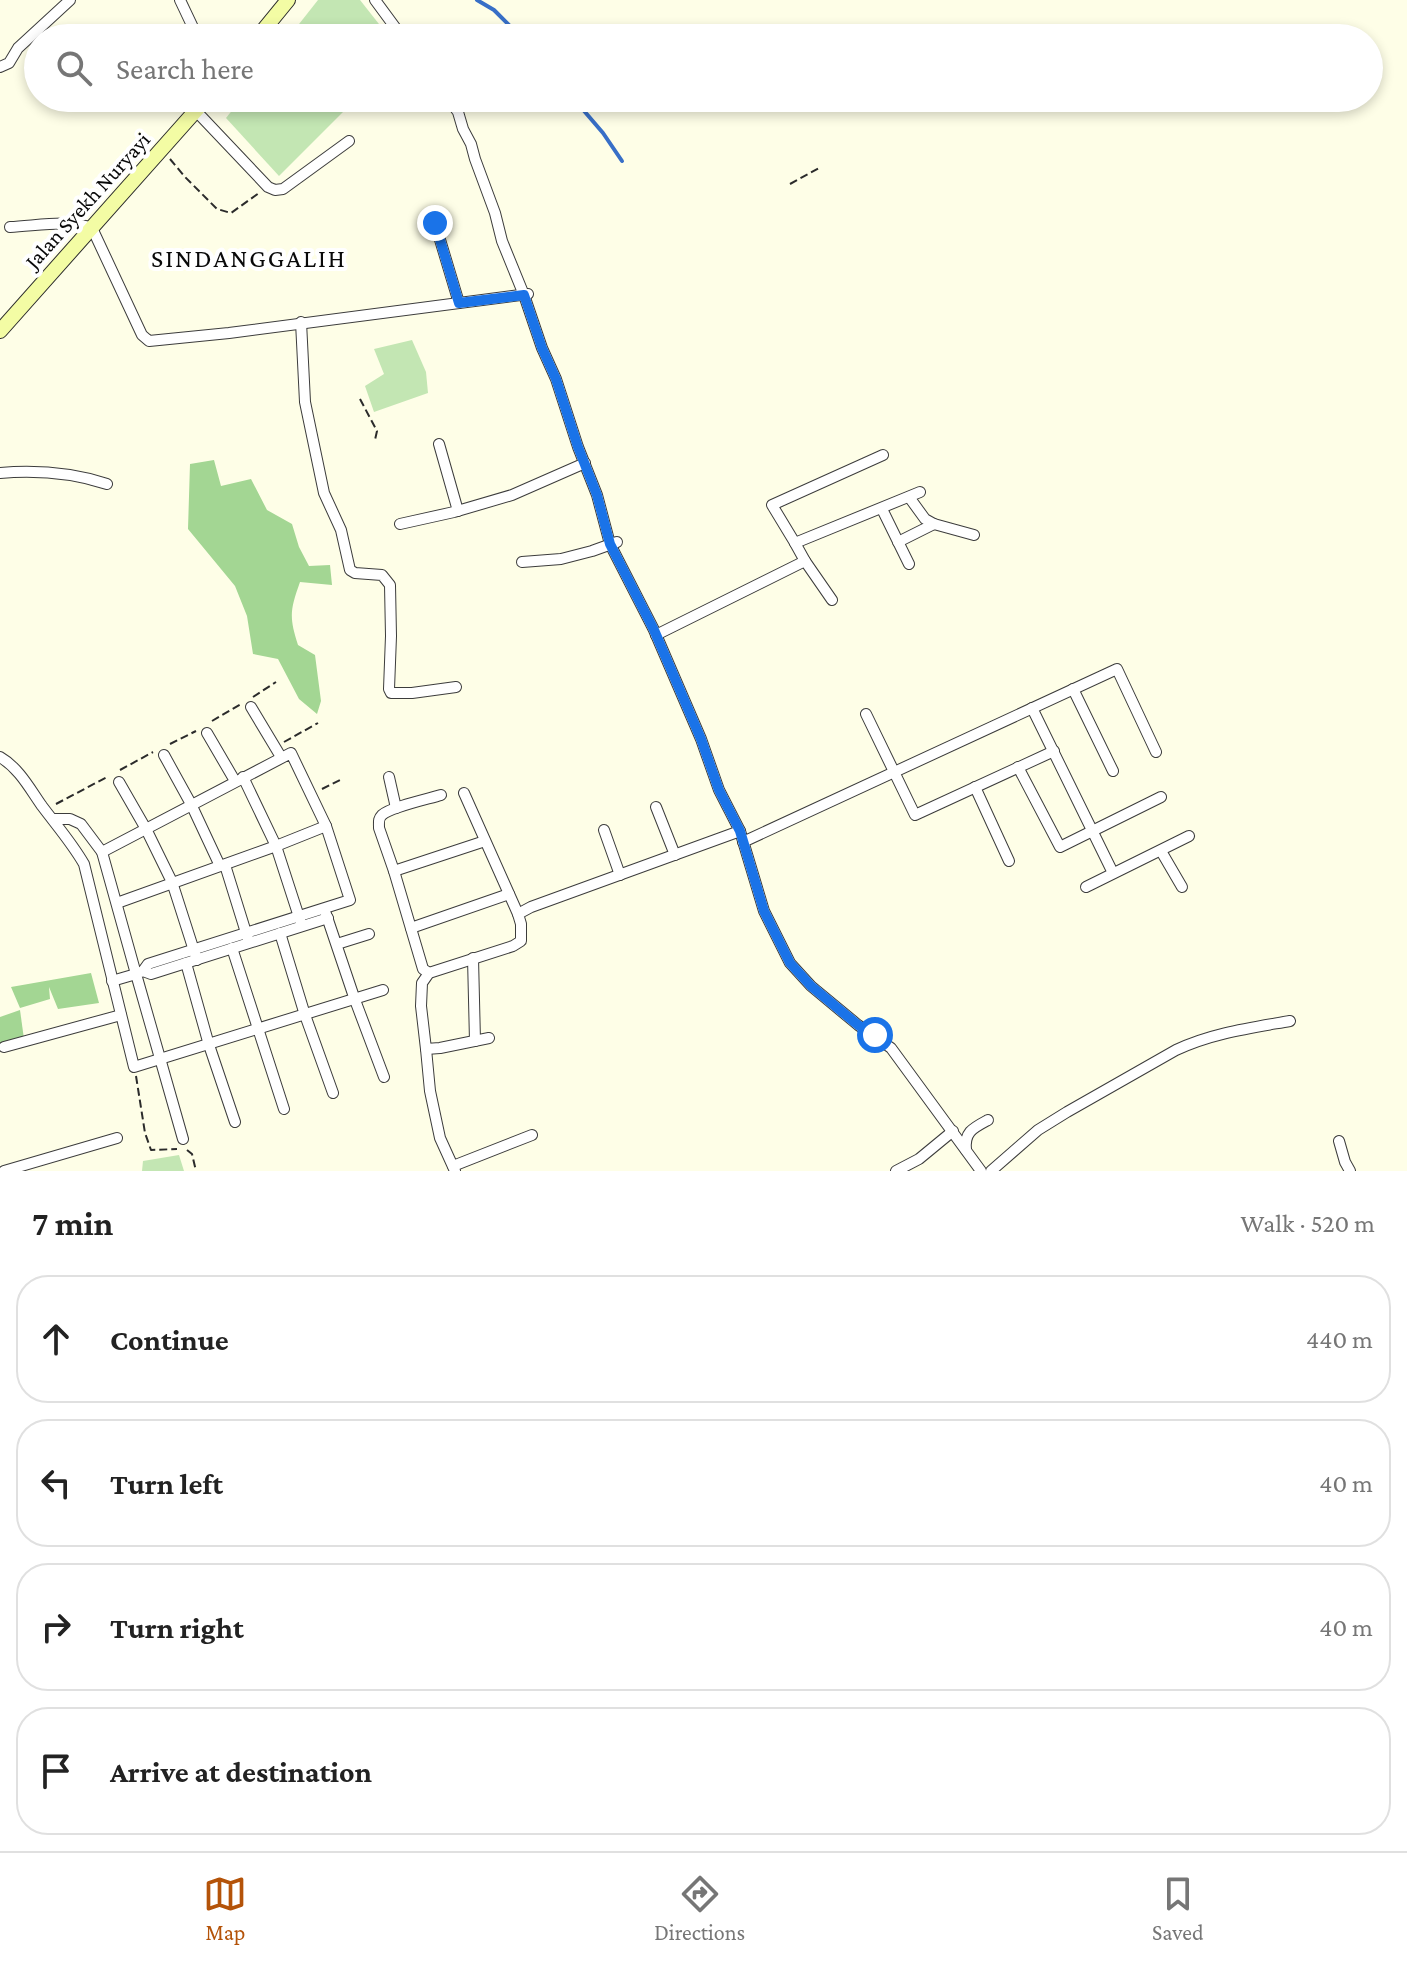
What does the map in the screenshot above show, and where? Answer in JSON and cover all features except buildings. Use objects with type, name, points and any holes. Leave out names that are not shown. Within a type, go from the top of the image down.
[{"type":"main road","points":[[268,24],[288,0]]},
{"type":"main road","name":"Jalan Syekh Nuryayi","points":[[0,331],[195,112]]},
{"type":"street","points":[[44,24],[70,0]]},
{"type":"street","points":[[180,0],[191,24]]},
{"type":"street","points":[[375,0],[393,24]]},
{"type":"street","points":[[0,67],[9,63],[24,42]]},
{"type":"street","points":[[197,112],[268,187],[275,190],[283,189],[349,141]]},
{"type":"street","points":[[458,112],[495,213],[502,241],[527,294],[614,543],[741,836],[764,911],[790,963],[811,986],[891,1048],[981,1171]]},
{"type":"street","points":[[435,223],[459,303]]},
{"type":"street","points":[[10,227],[68,224],[92,228],[142,335],[149,341],[527,294]]},
{"type":"street","points":[[301,322],[305,402],[324,493],[341,530],[350,570],[382,575],[390,585],[389,689],[391,693],[412,693],[456,687]]},
{"type":"street","points":[[439,444],[458,511]]},
{"type":"street","points":[[832,600],[772,505],[883,455]]},
{"type":"street","points":[[400,524],[512,495],[585,463]]},
{"type":"street","points":[[0,473],[35,471],[88,478],[107,484]]},
{"type":"street","points":[[795,543],[914,494],[925,519],[974,535]]},
{"type":"street","points":[[882,509],[909,564]]},
{"type":"street","points":[[898,542],[934,524]]},
{"type":"street","points":[[522,562],[561,559],[614,543]]},
{"type":"street","points":[[656,635],[805,561]]},
{"type":"street","points":[[518,914],[675,855],[741,836],[894,772],[1117,669],[1156,752]]},
{"type":"street","points":[[1073,689],[1113,771]]},
{"type":"street","points":[[251,707],[278,752]]},
{"type":"street","points":[[1032,708],[1113,873]]},
{"type":"street","points":[[866,714],[915,815],[1054,751]]},
{"type":"street","points":[[207,733],[239,779],[276,846],[300,921]]},
{"type":"street","points":[[102,852],[239,779],[278,752],[291,753],[326,826],[350,900],[326,913],[192,958]]},
{"type":"street","points":[[164,755],[222,866],[247,938]]},
{"type":"street","points":[[0,757],[16,770],[84,864],[134,1067],[383,990]]},
{"type":"street","points":[[1018,767],[1060,847],[1161,797]]},
{"type":"street","points":[[389,777],[396,808]]},
{"type":"street","points":[[119,782],[172,882],[192,958],[209,1045],[235,1122]]},
{"type":"street","points":[[975,787],[1009,861]]},
{"type":"street","points":[[464,793],[518,914],[521,941],[429,973],[422,983],[421,1006],[430,1091],[440,1138],[454,1169],[532,1135]]},
{"type":"street","points":[[429,973],[423,969],[379,822],[383,814],[396,808],[441,795]]},
{"type":"street","points":[[656,807],[675,855]]},
{"type":"street","points":[[53,819],[70,819],[81,824],[102,852],[139,972],[183,1139]]},
{"type":"street","points":[[117,903],[326,826]]},
{"type":"street","points":[[604,830],[620,875]]},
{"type":"street","points":[[1086,887],[1189,836]]},
{"type":"street","points":[[394,871],[485,841]]},
{"type":"street","points":[[1161,851],[1182,887]]},
{"type":"street","points":[[411,928],[509,894]]},
{"type":"street","points":[[326,913],[384,1077]]},
{"type":"street","points":[[112,981],[139,972],[148,964],[192,958],[232,948],[247,938],[280,933],[300,921]]},
{"type":"street","points":[[280,933],[333,1093]]},
{"type":"street","points":[[337,944],[369,934]]},
{"type":"street","points":[[232,948],[284,1109]]},
{"type":"street","points":[[473,958],[475,1041]]},
{"type":"street","points":[[4,1047],[121,1015]]},
{"type":"street","points":[[991,1171],[1048,1124],[1176,1050],[1221,1033],[1290,1021]]},
{"type":"street","points":[[426,1049],[489,1038]]},
{"type":"street","points":[[966,1150],[969,1131],[988,1120]]},
{"type":"street","points":[[896,1171],[919,1159],[953,1131]]},
{"type":"street","points":[[4,1171],[117,1138]]},
{"type":"street","points":[[1339,1141],[1350,1171]]},
{"type":"path","points":[[161,149],[217,209],[231,213],[268,187]]},
{"type":"path","points":[[790,184],[819,168]]},
{"type":"path","points":[[360,399],[377,431],[375,440]]},
{"type":"path","points":[[278,752],[318,723]]},
{"type":"path","points":[[310,794],[340,780]]},
{"type":"path","points":[[134,1067],[145,1133],[151,1150],[186,1150],[192,1154],[196,1171]]},
{"type":"green space","points":[[318,0],[360,0],[379,24],[299,24]]},
{"type":"green space","points":[[231,112],[343,112],[279,176],[226,118]]},
{"type":"green space","points":[[412,340],[426,372],[428,393],[374,412],[365,386],[384,374],[374,349]]},
{"type":"green space","points":[[214,460],[221,486],[251,479],[267,510],[292,524],[309,566],[330,565],[332,585],[300,582],[292,614],[298,645],[315,655],[321,701],[317,714],[299,699],[278,659],[253,654],[247,616],[235,586],[188,529],[190,464]]},
{"type":"green space","points":[[91,973],[99,1003],[58,1009],[49,987],[50,999],[20,1008],[11,987]]},
{"type":"green space","points":[[20,1010],[24,1039],[0,1048],[0,1017]]},
{"type":"green space","points":[[179,1155],[184,1171],[142,1171],[143,1161]]},
{"type":"waterway","points":[[477,0],[494,10],[508,24]]},
{"type":"waterway","points":[[585,112],[622,161]]},
{"type":"district","name":"SINDANGGALIH","points":[[249,258]]},
{"type":"route","points":[[435,223],[459,303],[524,295],[597,495],[610,544],[654,630],[701,739],[719,790],[740,831],[764,911],[790,963],[811,986],[875,1035]]}]
